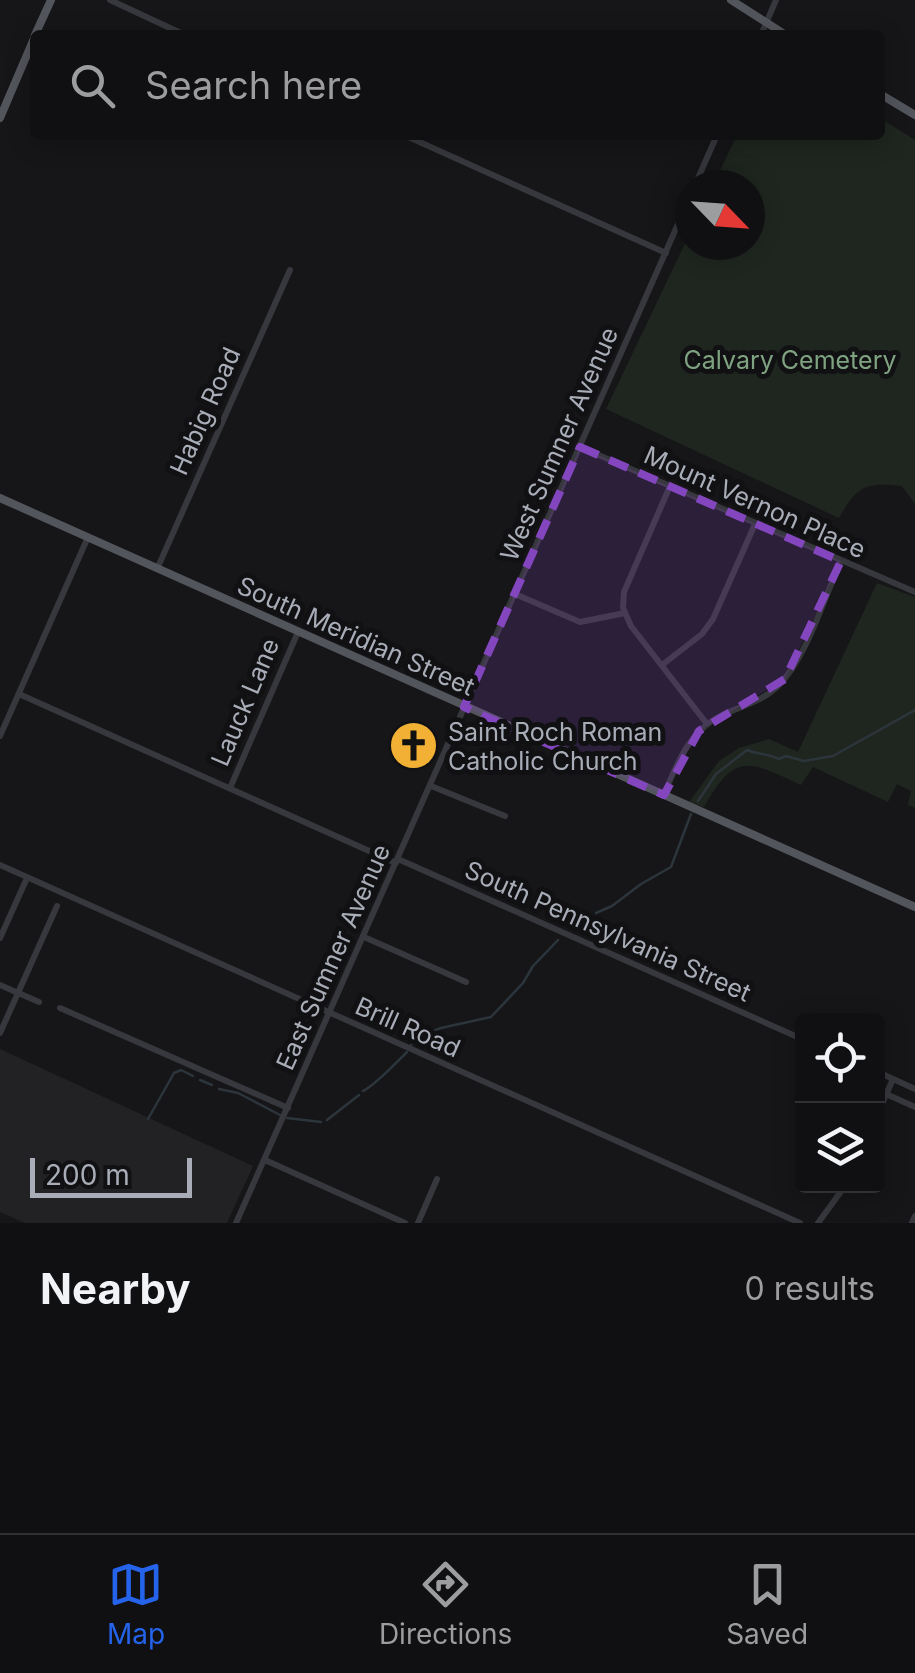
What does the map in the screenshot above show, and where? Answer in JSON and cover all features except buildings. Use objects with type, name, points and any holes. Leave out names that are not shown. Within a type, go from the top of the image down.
[{"type":"main road","points":[[37,30],[51,0]]},
{"type":"main road","points":[[732,0],[778,30]]},
{"type":"main road","points":[[0,118],[30,47]]},
{"type":"main road","points":[[885,97],[915,116]]},
{"type":"main road","name":"South Meridian Street","points":[[0,498],[915,907]]},
{"type":"street","points":[[110,0],[175,30]]},
{"type":"street","points":[[763,30],[776,0]]},
{"type":"street","points":[[415,140],[666,253]]},
{"type":"street","points":[[702,170],[713,140]]},
{"type":"street","name":"West Sumner Avenue","points":[[464,706],[675,232]]},
{"type":"street","name":"Habig Road","points":[[157,569],[290,270]]},
{"type":"street","name":"Mount Vernon Place","points":[[580,446],[915,592]]},
{"type":"street","points":[[670,486],[625,587],[624,613],[707,724]]},
{"type":"street","points":[[662,665],[702,634],[713,620],[755,524]]},
{"type":"street","points":[[0,736],[88,538]]},
{"type":"street","points":[[664,795],[682,753],[707,724],[764,697],[785,679],[840,562]]},
{"type":"street","points":[[515,594],[584,622],[624,613]]},
{"type":"street","name":"Lauck Lane","points":[[230,788],[298,632]]},
{"type":"street","name":"South Pennsylvania Street","points":[[19,694],[795,1035]]},
{"type":"street","name":"East Sumner Avenue","points":[[236,1223],[464,706]]},
{"type":"street","points":[[430,786],[505,816]]},
{"type":"street","name":"Brill Road","points":[[0,866],[780,1219],[800,1223]]},
{"type":"street","points":[[0,938],[27,878]]},
{"type":"street","points":[[0,1033],[56,906]]},
{"type":"street","points":[[364,937],[466,982]]},
{"type":"street","points":[[0,985],[39,1002]]},
{"type":"street","points":[[60,1008],[288,1108]]},
{"type":"street","points":[[885,1075],[915,1089]]},
{"type":"street","points":[[882,1103],[893,1079]]},
{"type":"street","points":[[886,1094],[915,1107]]},
{"type":"street","points":[[265,1160],[405,1223]]},
{"type":"street","points":[[418,1223],[437,1178]]},
{"type":"street","points":[[833,1223],[820,1220],[840,1193]]},
{"type":"street","points":[[912,1223],[915,1216]]},
{"type":"highlighted area","points":[[580,447],[841,561],[785,679],[699,731],[664,795],[464,707]]},
{"type":"shaded area","points":[[0,1049],[253,1166],[227,1223],[25,1223],[0,1212]]},
{"type":"green space","name":"Calvary Cemetery","points":[[885,121],[915,140],[915,504],[902,486],[871,486],[851,499],[839,518],[606,409],[677,260],[765,260],[765,170],[720,170],[735,140],[885,140]]},
{"type":"green space","points":[[877,583],[915,597],[915,808],[908,805],[911,791],[897,784],[888,802],[813,767],[801,785],[768,770],[745,766],[725,777],[704,807],[689,802],[719,761],[739,748],[769,739],[798,752]]},
{"type":"waterway","points":[[698,801],[716,774],[747,750],[804,761],[833,756],[915,710]]},
{"type":"waterway","points":[[596,913],[671,867],[691,814]]},
{"type":"waterway","points":[[571,928],[583,920]]},
{"type":"waterway","points":[[411,1045],[418,1037],[441,1028],[491,1017],[558,940]]},
{"type":"waterway","points":[[363,1091],[407,1052]]},
{"type":"waterway","points":[[148,1119],[174,1073],[181,1070],[193,1076]]},
{"type":"waterway","points":[[200,1080],[212,1085]]},
{"type":"waterway","points":[[219,1089],[238,1093],[280,1115]]},
{"type":"waterway","points":[[327,1120],[359,1095]]},
{"type":"waterway","points":[[287,1118],[321,1122]]},
{"type":"place","name":"Saint Roch Roman Catholic Church","points":[[413,746]]}]
